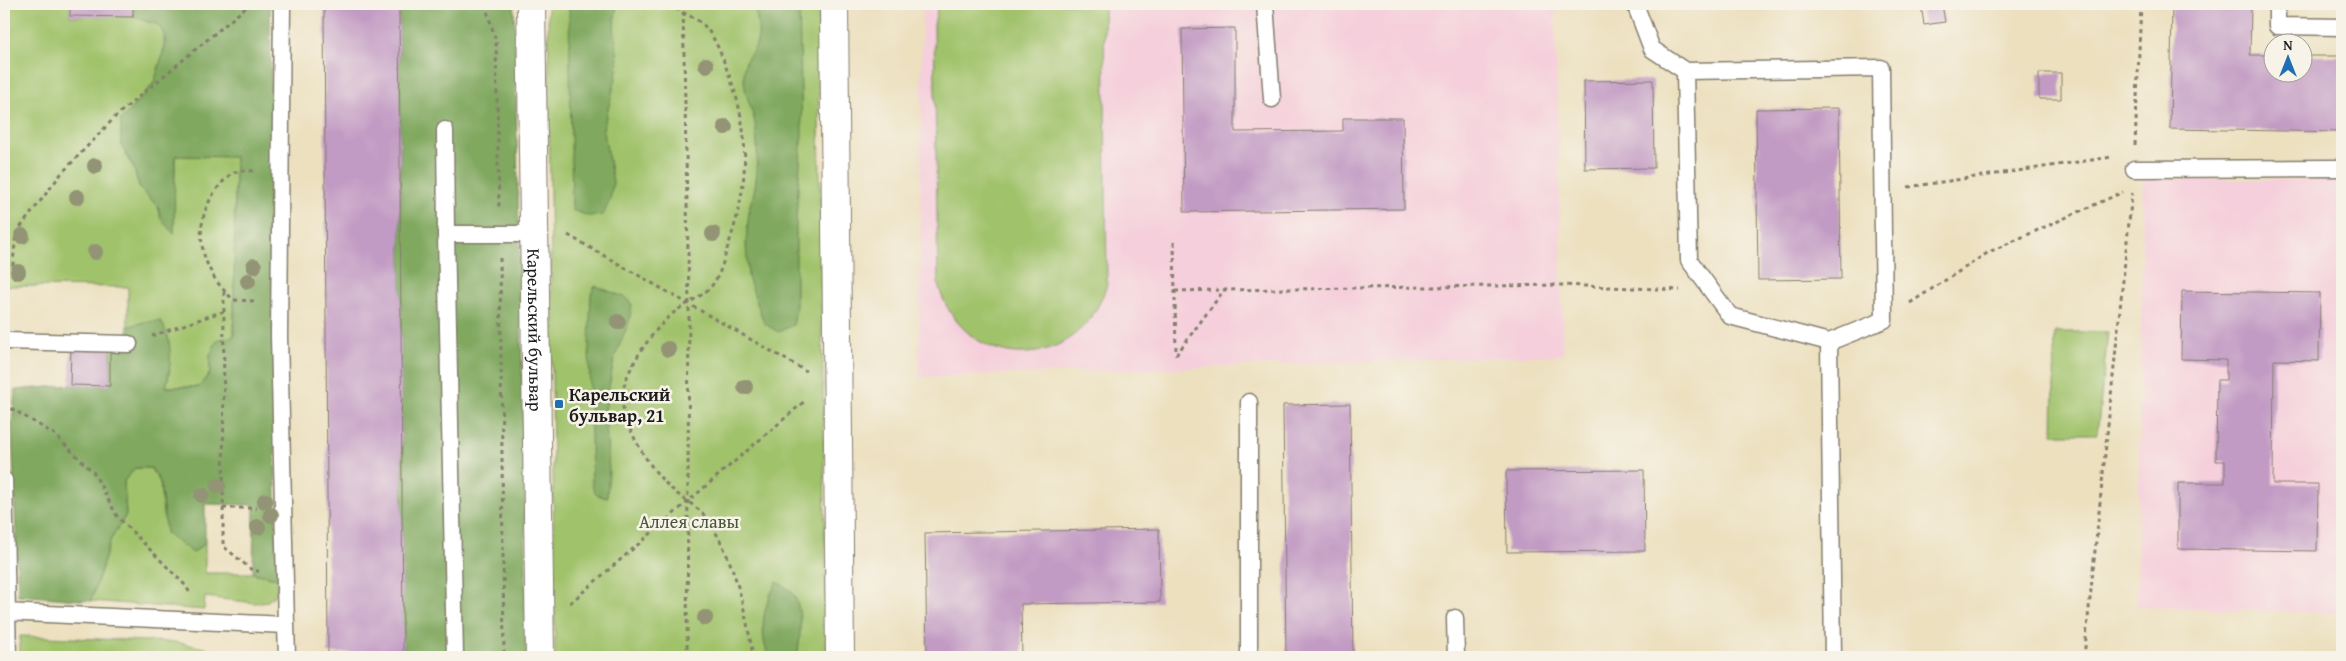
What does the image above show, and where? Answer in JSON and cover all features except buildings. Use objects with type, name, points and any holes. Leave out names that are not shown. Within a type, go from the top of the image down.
[{"type":"street","name":"Карельский бульвар","points":[[531,4],[540,657]]},
{"type":"street","points":[[834,4],[840,657]]},
{"type":"lane","points":[[282,4],[279,336],[287,657]]},
{"type":"lane","points":[[1265,4],[1272,99]]},
{"type":"lane","points":[[1635,4],[1652,49],[1685,71],[1881,68],[1884,320],[1829,342],[1730,316],[1689,260],[1685,71]]},
{"type":"lane","points":[[2277,4],[2277,26],[2342,26]]},
{"type":"lane","points":[[445,130],[455,657]]},
{"type":"lane","points":[[2134,162],[2342,168]]},
{"type":"lane","points":[[446,234],[535,234]]},
{"type":"lane","points":[[4,342],[129,344]]},
{"type":"lane","points":[[1829,342],[1832,657]]},
{"type":"lane","points":[[1249,402],[1250,657]]},
{"type":"lane","points":[[4,480],[8,657]]},
{"type":"lane","points":[[6,612],[286,625]]},
{"type":"lane","points":[[1455,618],[1456,657]]},
{"type":"path","points":[[4,276],[12,273],[16,233],[61,174],[117,115],[250,4]]},
{"type":"path","points":[[485,4],[496,41],[504,657]]},
{"type":"path","points":[[669,4],[683,13],[694,17],[706,28],[720,53],[735,89],[745,128],[745,171],[740,215],[715,282],[658,327],[630,370],[622,400],[627,418],[652,466],[673,490],[688,500],[703,514],[718,536],[747,618],[753,657]]},
{"type":"path","points":[[683,4],[688,304],[687,657]]},
{"type":"path","points":[[1882,191],[2134,162],[2141,4]]},
{"type":"path","points":[[234,300],[216,282],[204,260],[201,234],[202,221],[211,198],[226,179],[235,172]]},
{"type":"path","points":[[1884,320],[1989,252],[2133,188],[2084,657]]},
{"type":"path","points":[[568,235],[809,372]]},
{"type":"path","points":[[1174,242],[1176,355],[1224,290]]},
{"type":"path","points":[[1175,291],[1562,285],[1712,291]]},
{"type":"path","points":[[224,292],[223,546],[254,571]]},
{"type":"path","points":[[129,344],[224,310]]},
{"type":"path","points":[[570,604],[688,500],[811,396]]},
{"type":"path","points":[[4,404],[54,434],[94,473],[117,516],[186,586],[207,622]]},
{"type":"path","points":[[223,508],[254,508]]},
{"type":"shaded area","points":[[922,4],[1555,4],[1563,355],[919,377]]},
{"type":"shaded area","points":[[2143,179],[2342,180],[2342,613],[2137,607]]},
{"type":"green space","points":[[4,4],[70,4],[70,16],[115,15],[139,17],[158,24],[162,29],[164,36],[163,54],[155,80],[142,99],[121,120],[126,156],[133,166],[140,189],[158,206],[161,219],[174,233],[175,156],[235,156],[234,336],[210,355],[210,373],[199,387],[166,387],[170,370],[144,322],[128,327],[128,287],[6,286],[4,274]]},
{"type":"green space","points":[[133,4],[270,4],[277,578],[253,573],[254,505],[205,504],[205,543],[193,553],[166,533],[160,482],[151,468],[135,468],[124,481],[126,515],[111,539],[91,601],[18,595],[12,424],[15,390],[70,385],[110,386],[110,348],[128,347],[128,327],[144,322],[161,321],[168,337],[170,353],[166,387],[199,387],[210,373],[210,355],[217,340],[234,336],[235,157],[175,156],[174,234],[161,219],[158,206],[140,189],[133,166],[121,145],[121,120],[154,83],[165,46],[165,34],[158,25],[133,17]]},
{"type":"green space","points":[[399,4],[514,4],[526,556],[526,657],[403,657]]},
{"type":"green space","name":"Аллея славы","points":[[548,4],[820,4],[818,47],[827,657],[555,657]]},
{"type":"green space","points":[[569,4],[617,4],[614,26],[618,61],[616,78],[603,129],[613,182],[610,200],[603,215],[589,216],[572,210]]},
{"type":"green space","points":[[753,4],[799,4],[802,133],[796,219],[796,308],[793,325],[778,332],[764,323],[748,277],[746,243],[749,210],[754,194],[756,177],[757,139],[755,124],[745,90],[744,69],[746,60],[756,45],[758,35],[757,19]]},
{"type":"green space","points":[[938,4],[1103,4],[1107,284],[1093,314],[1073,335],[1049,349],[1023,353],[997,349],[972,336],[952,315],[938,285],[934,25]]},
{"type":"green space","points":[[595,286],[627,298],[632,305],[629,322],[614,359],[605,410],[609,471],[607,498],[595,493],[592,485],[589,345],[591,294]]},
{"type":"green space","points":[[2055,332],[2108,332],[2097,434],[2053,434]]},
{"type":"green space","points":[[134,468],[150,468],[160,482],[163,516],[193,553],[205,543],[205,573],[253,573],[277,578],[277,593],[268,601],[255,603],[205,597],[204,610],[91,601],[111,539],[126,515],[124,481]]},
{"type":"green space","points":[[777,582],[792,592],[799,608],[800,625],[797,657],[769,657],[766,648],[763,628],[765,609]]},
{"type":"green space","points":[[20,636],[175,642],[229,653],[236,657],[20,657]]},
{"type":"place","name":"Карельский бульвар, 21","points":[[559,404]]}]
